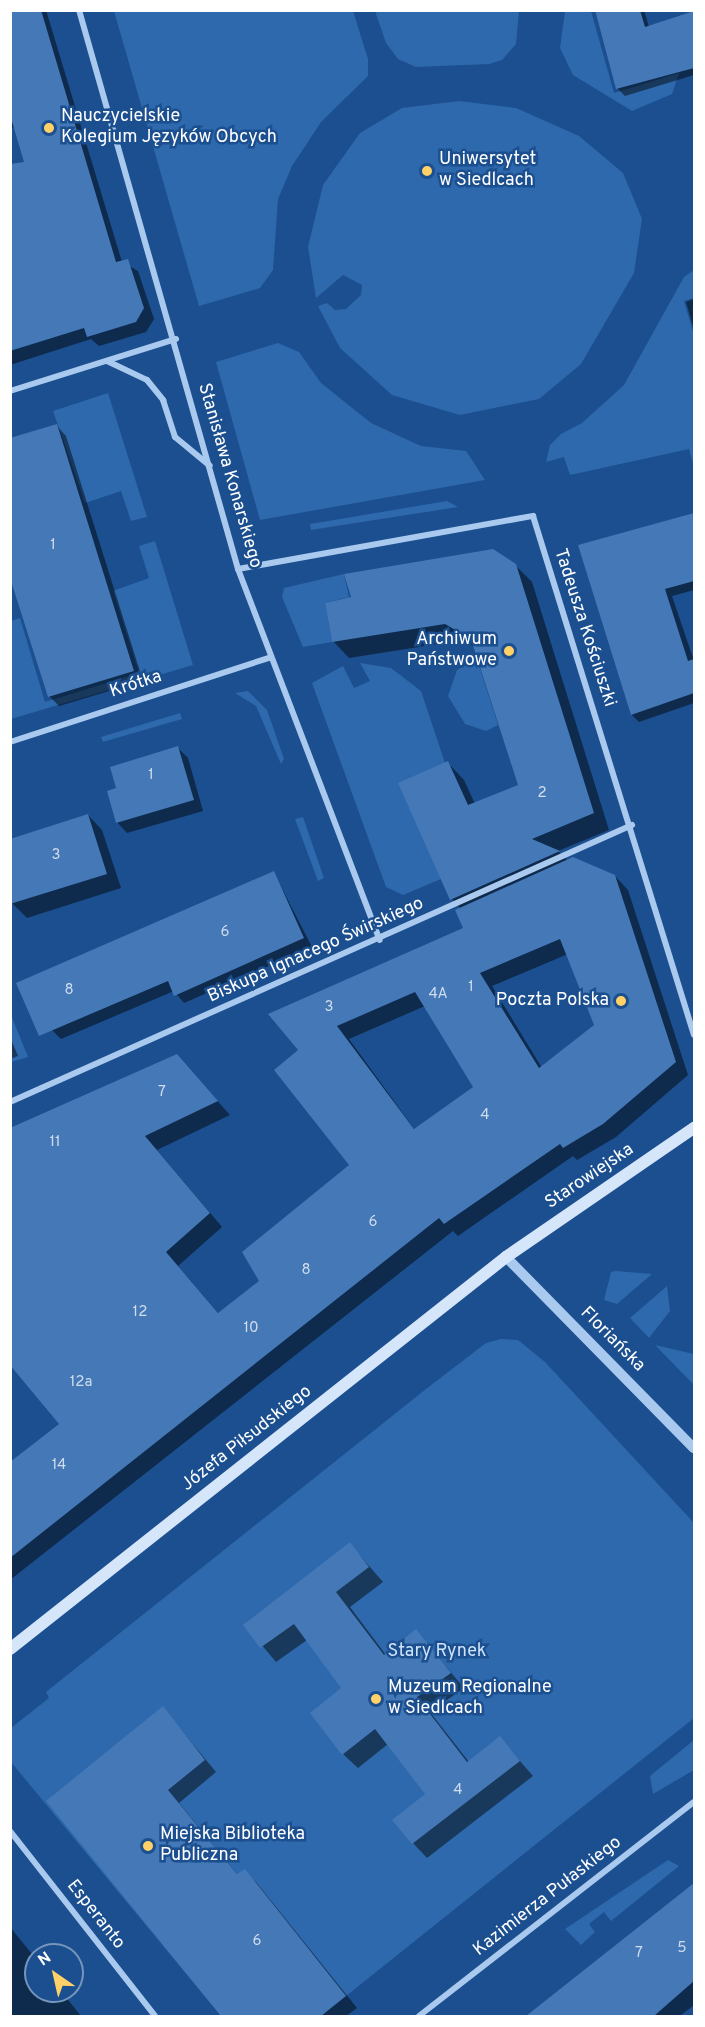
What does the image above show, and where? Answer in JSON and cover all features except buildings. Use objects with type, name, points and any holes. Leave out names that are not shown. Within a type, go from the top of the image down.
[{"type":"main road","name":"Starowiejska","points":[[506,1257],[694,1128]]},
{"type":"main road","name":"Józefa Piłsudskiego","points":[[10,1649],[506,1257]]},
{"type":"street","name":"Stanisława Konarskiego","points":[[79,10],[176,339],[238,569],[380,940]]},
{"type":"street","points":[[10,391],[176,339]]},
{"type":"street","points":[[106,361],[147,380],[163,400],[176,437],[210,466]]},
{"type":"street","name":"Tadeusza Kościuszki","points":[[238,569],[533,516],[632,825],[694,1035]]},
{"type":"street","name":"Krótka","points":[[10,742],[271,657]]},
{"type":"street","name":"Biskupa Ignacego Świrskiego","points":[[10,1102],[380,940],[632,825]]},
{"type":"street","name":"Floriańska","points":[[506,1257],[694,1448]]},
{"type":"street","name":"Kazimierza Pułaskiego","points":[[419,2016],[694,1802]]},
{"type":"street","name":"Esperanto","points":[[10,1832],[155,2016]]},
{"type":"green space","points":[[114,11],[353,11],[368,59],[368,76],[321,122],[292,166],[278,199],[273,270],[260,288],[199,306]]},
{"type":"green space","points":[[375,11],[519,11],[516,44],[502,60],[489,64],[416,67],[398,59],[386,43]]},
{"type":"green space","points":[[565,11],[591,11],[614,93],[679,73],[672,94],[632,111],[573,75],[560,48]]},
{"type":"green space","points":[[459,101],[516,108],[579,136],[623,173],[642,219],[634,273],[581,364],[539,399],[460,415],[392,395],[340,348],[318,306],[327,303],[335,310],[346,309],[361,295],[362,285],[343,275],[316,298],[308,247],[323,185],[360,133],[402,108]]},
{"type":"green space","points":[[694,270],[694,298],[684,301],[694,335],[694,467],[689,449],[570,475],[564,457],[546,462],[550,445],[561,434],[582,423],[624,385],[684,277]]},
{"type":"green space","points":[[278,343],[299,352],[321,383],[371,423],[421,446],[466,451],[485,480],[260,520],[216,362]]},
{"type":"green space","points":[[108,393],[147,517],[131,521],[121,491],[85,503],[53,411]]},
{"type":"green space","points":[[447,501],[458,507],[311,530],[310,524]]},
{"type":"green space","points":[[155,541],[193,665],[11,719],[11,621],[20,618],[45,702],[139,673],[113,591],[149,578],[139,546]]},
{"type":"green space","points":[[344,574],[349,597],[325,603],[332,642],[303,647],[282,597],[284,588]]},
{"type":"green space","points":[[477,659],[498,725],[486,731],[465,724],[448,696],[457,670]]},
{"type":"green space","points":[[360,663],[391,668],[421,691],[445,763],[441,879],[403,895],[386,887],[312,683],[343,666],[354,688],[370,681]]},
{"type":"green space","points":[[248,691],[267,710],[284,759],[281,764],[256,706],[235,693]]},
{"type":"green space","points":[[180,713],[182,719],[103,742],[101,737]]},
{"type":"green space","points":[[303,817],[324,878],[318,881],[295,819]]},
{"type":"green space","points":[[11,1015],[28,1057],[10,1062]]},
{"type":"green space","points":[[611,1272],[652,1274],[617,1304],[604,1300]]},
{"type":"green space","points":[[667,1286],[670,1311],[649,1338],[630,1318]]},
{"type":"green space","name":"Stary Rynek","points":[[501,1339],[518,1340],[545,1362],[694,1523],[694,1718],[321,2016],[221,2016],[11,1762],[11,1728],[49,1698],[46,1692],[426,1389],[486,1343]]},
{"type":"green space","points":[[655,1345],[694,1354],[694,1385]]},
{"type":"green space","points":[[694,1740],[694,1770],[653,1794],[650,1776]]},
{"type":"green space","points":[[668,1860],[679,1866],[611,1921],[604,1912],[589,1924],[595,1932],[581,1945],[565,1929]]},
{"type":"place","name":"Nauczycielskie Kolegium Języków Obcych","points":[[49,128]]},
{"type":"place","name":"Uniwersytet w Siedlcach","points":[[427,171]]},
{"type":"place","name":"Archiwum Państwowe","points":[[509,651]]},
{"type":"place","name":"Poczta Polska","points":[[621,1001]]},
{"type":"place","name":"Muzeum Regionalne w Siedlcach","points":[[376,1699]]},
{"type":"place","name":"Miejska Biblioteka Publiczna","points":[[148,1846]]}]
